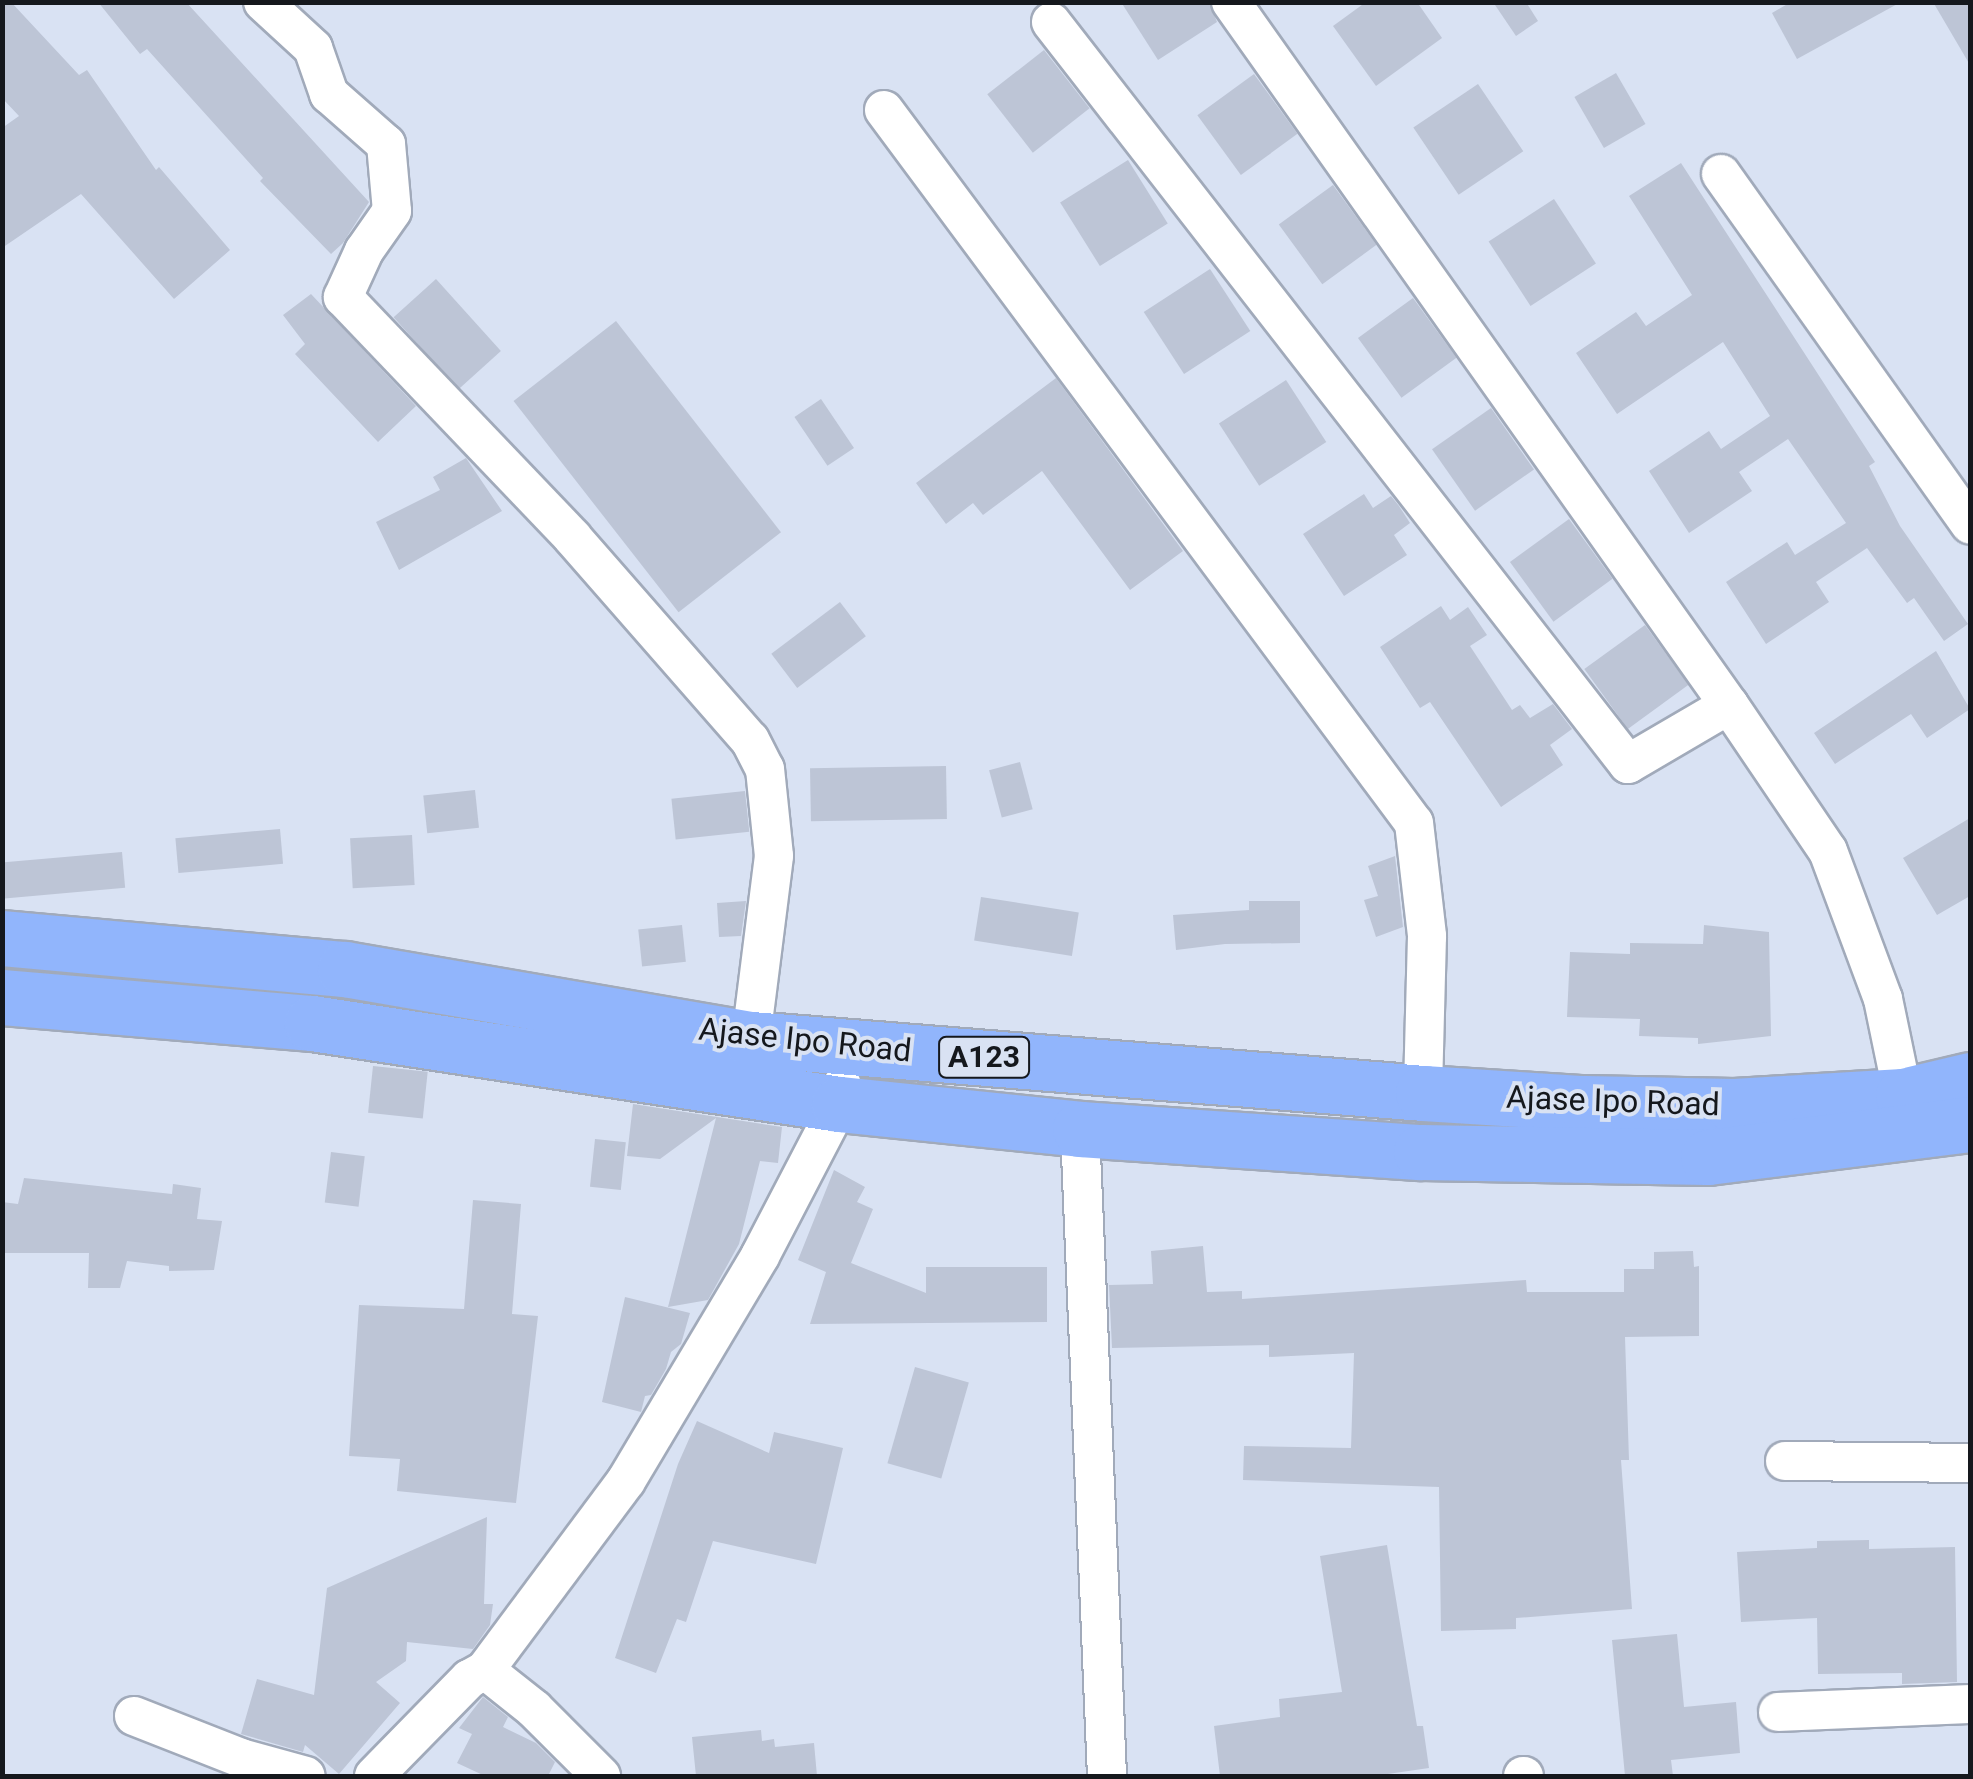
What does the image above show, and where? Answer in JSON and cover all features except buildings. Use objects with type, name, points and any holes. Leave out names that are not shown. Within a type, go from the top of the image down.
[{"type":"highway","name":"Ajase Ipo Road","points":[[2,938],[345,969],[752,1039],[1423,1093],[1584,1103],[1734,1106],[1903,1096],[1970,1080]]},
{"type":"highway","name":"Ajase Ipo Road","points":[[2,997],[312,1023],[839,1104],[1080,1130],[1421,1152],[1708,1157],[1970,1124]]},
{"type":"street","points":[[263,2],[313,48],[329,94],[386,144],[392,211],[364,252],[343,297],[572,537],[750,740],[765,769],[774,856],[752,1039]]},
{"type":"street","points":[[1231,2],[1730,704],[1828,851],[1883,999],[1903,1096]]},
{"type":"street","points":[[1052,22],[1628,764],[1730,704]]},
{"type":"street","points":[[884,110],[1414,823],[1428,936],[1423,1093]]},
{"type":"street","points":[[1721,174],[1970,525]]},
{"type":"street","points":[[374,1776],[469,1679],[485,1670],[626,1480],[760,1256],[839,1104],[848,1046]]},
{"type":"street","points":[[1080,1130],[1107,1776]]},
{"type":"street","points":[[1785,1462],[1970,1464]]},
{"type":"street","points":[[485,1670],[534,1709],[601,1776]]},
{"type":"street","points":[[1778,1712],[1970,1704]]},
{"type":"street","points":[[134,1716],[241,1758],[306,1776]]}]
